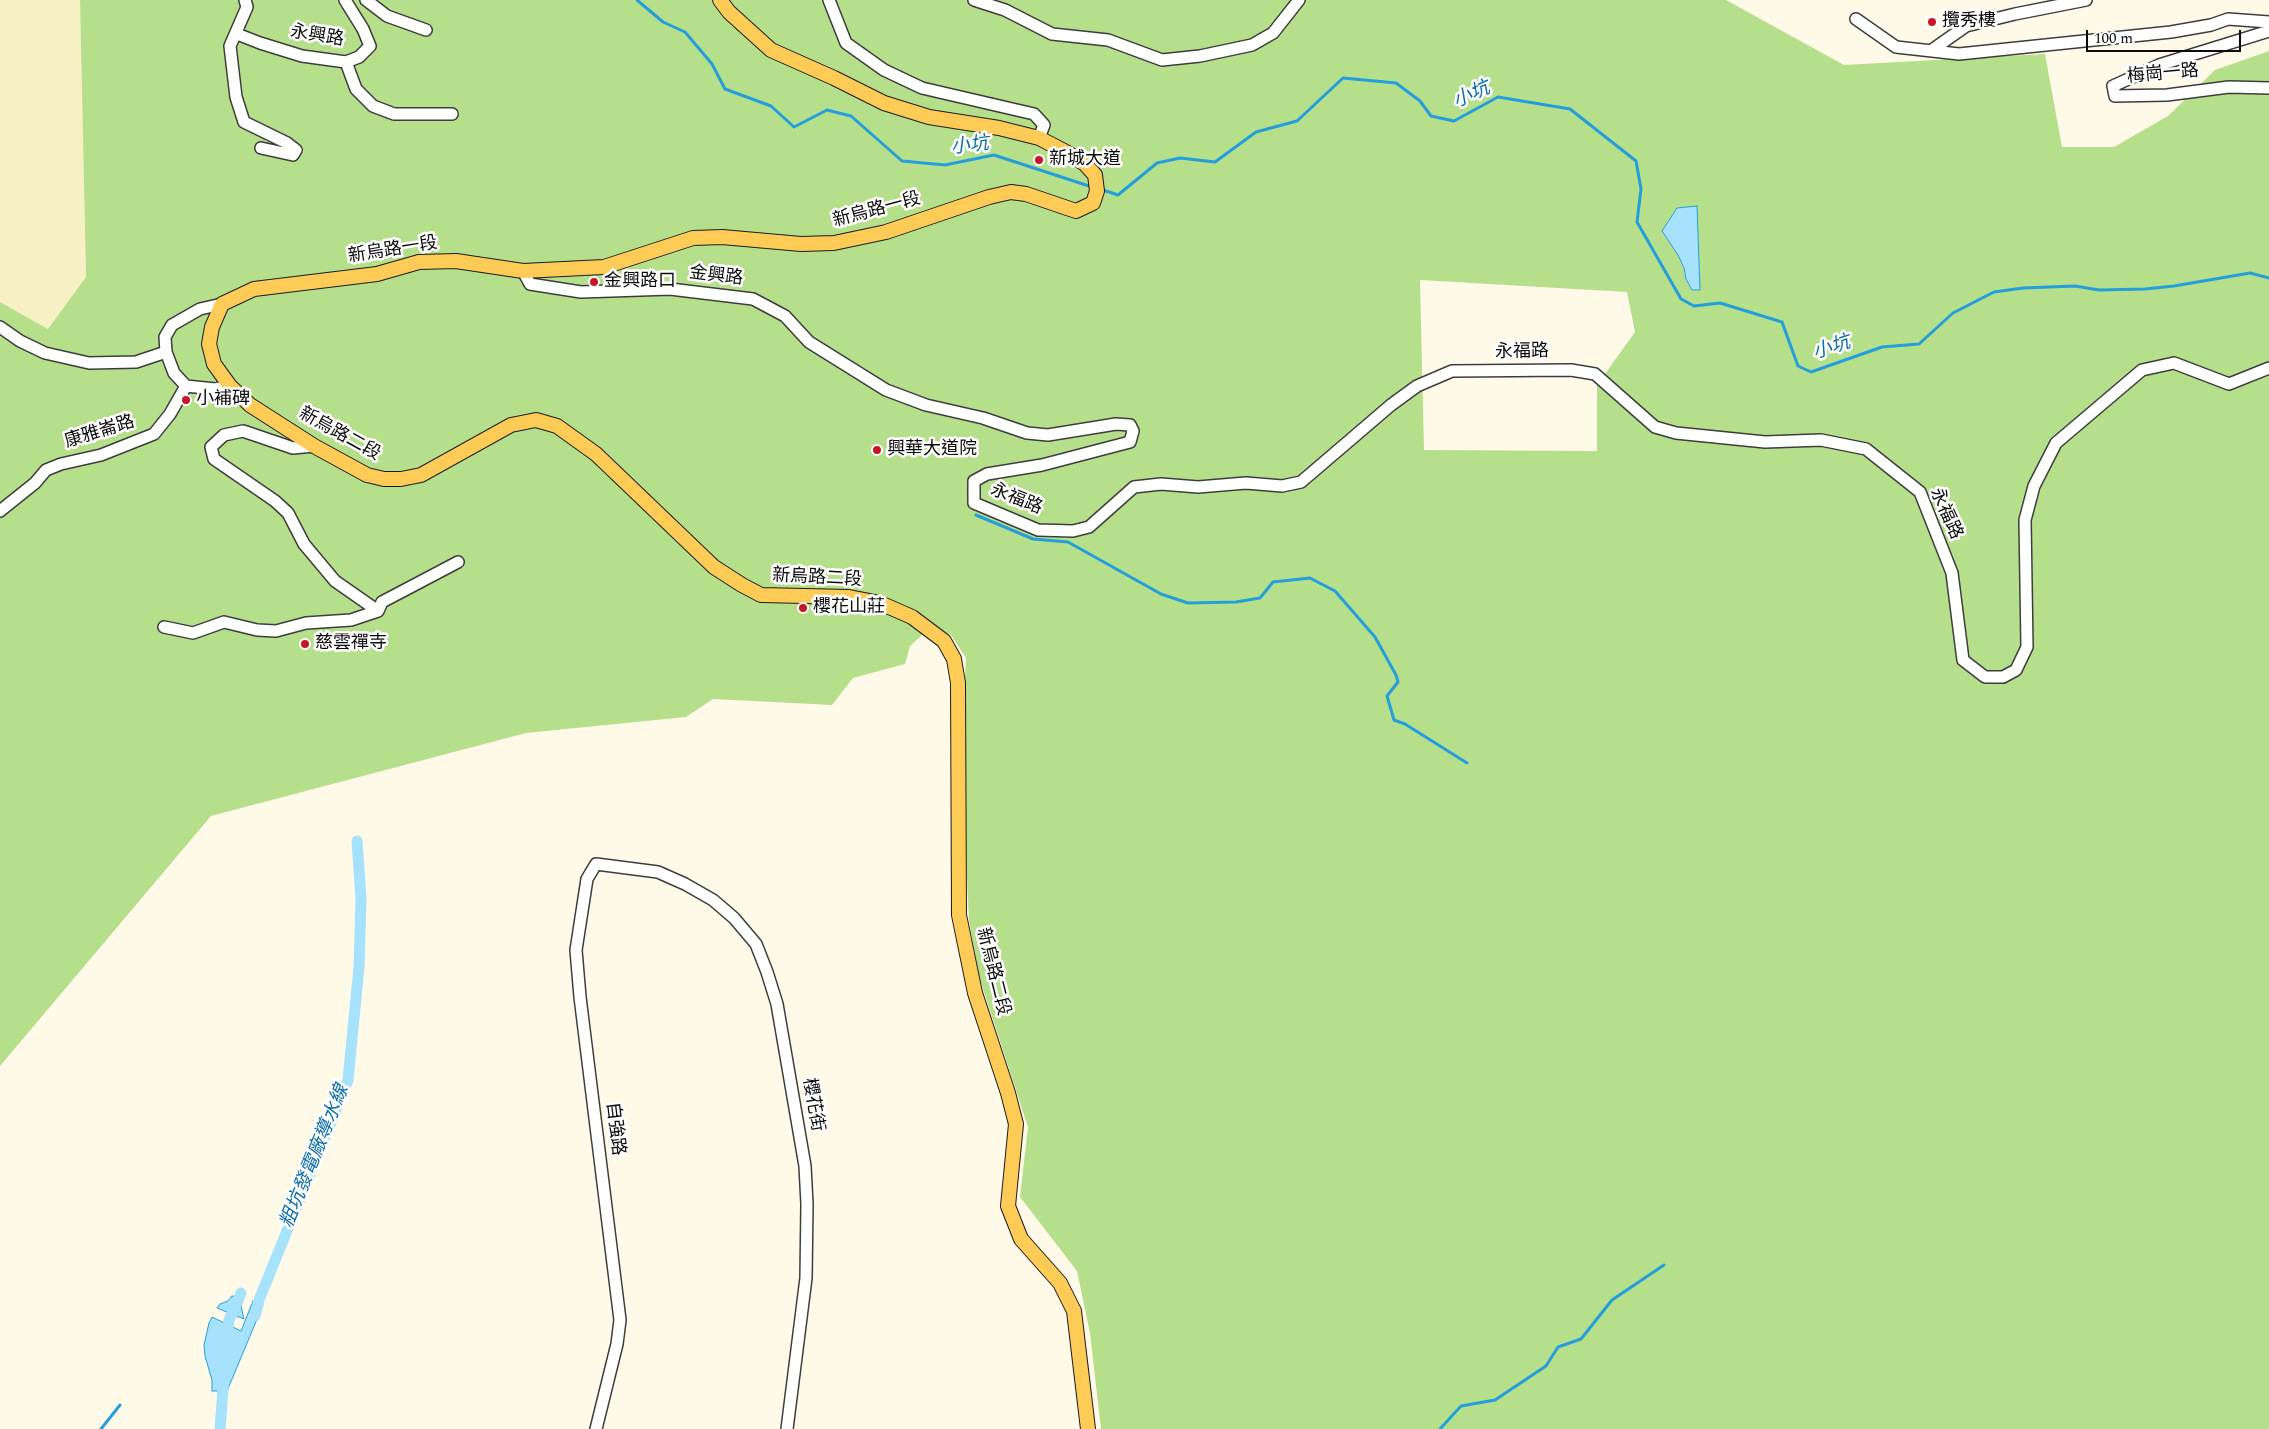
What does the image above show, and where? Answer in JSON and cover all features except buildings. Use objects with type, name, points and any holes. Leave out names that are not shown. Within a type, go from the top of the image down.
[{"type":"main road","name":"新烏路一段","points":[[222,304],[254,289],[377,274],[419,262],[456,261],[523,271],[604,267],[693,238],[722,237],[801,244],[834,243],[886,232],[989,197],[1011,192],[1026,194],[1076,211],[1093,203],[1097,191],[1095,175],[1085,164],[1040,138],[999,128],[929,117],[884,103],[771,50],[729,12],[720,0]]},
{"type":"main road","name":"新烏路二段","points":[[222,304],[212,327],[209,344],[214,364],[230,386],[250,405],[314,446],[367,476],[384,479],[421,476],[511,426],[536,420],[556,426],[596,454],[714,566],[742,585],[761,595],[849,597],[880,603],[912,617],[944,641],[954,659],[958,683],[959,915],[975,993],[1008,1093],[1016,1124],[1008,1206],[1021,1238],[1060,1283],[1074,1311],[1088,1429]]},
{"type":"street","points":[[245,0],[247,7],[237,34],[230,46],[236,98],[244,122],[287,143],[296,150],[293,156],[261,148]]},
{"type":"street","name":"永興路","points":[[237,34],[302,56],[346,62],[359,57],[370,46],[363,29],[345,0]]},
{"type":"street","points":[[366,0],[387,16],[426,30]]},
{"type":"street","points":[[829,0],[846,43],[884,70],[922,88],[1034,114],[1044,125],[1040,138]]},
{"type":"street","points":[[974,0],[1004,10],[1052,34],[1108,40],[1162,60],[1200,56],[1252,45],[1273,33],[1299,0]]},
{"type":"street","points":[[1932,50],[1966,26],[2086,0]]},
{"type":"street","points":[[1856,19],[1896,47],[1959,54],[2171,32],[2211,25],[2228,19],[2269,22]]},
{"type":"street","name":"梅崗一路","points":[[2269,31],[2159,65],[2113,86],[2116,96],[2167,95],[2229,87],[2269,88]]},
{"type":"street","points":[[346,62],[356,89],[373,106],[394,114],[452,114]]},
{"type":"street","name":"金興路","points":[[523,271],[530,284],[580,292],[670,290],[752,299],[786,316],[808,342]]},
{"type":"street","points":[[222,304],[200,309],[172,325],[166,337],[166,352],[174,373],[186,386],[215,389],[230,386]]},
{"type":"street","points":[[0,327],[20,341],[45,353],[89,363],[136,362],[166,352]]},
{"type":"street","name":"永福路","points":[[808,342],[886,390],[926,406],[983,418],[1027,433],[1048,435],[1116,424],[1130,426],[1133,431],[1130,442],[1042,465],[987,474],[974,481],[974,502],[1038,530],[1073,531],[1089,527],[1134,487],[1161,484],[1198,487],[1246,483],[1282,486],[1301,482],[1404,395],[1417,386],[1452,371],[1571,370],[1595,374],[1655,427],[1676,432],[1765,442],[1822,440],[1866,449],[1920,492],[1952,573],[1964,660],[1986,677],[2003,677],[2016,670],[2027,647],[2025,520],[2034,486],[2056,443],[2142,370],[2174,363],[2229,384],[2269,368]]},
{"type":"street","name":"康雅崙路","points":[[0,511],[35,483],[46,470],[61,464],[100,455],[154,434],[170,414],[186,386]]},
{"type":"street","points":[[314,446],[293,448],[243,431],[224,435],[211,447],[214,459],[275,501],[288,513],[304,544],[335,581],[378,611]]},
{"type":"street","points":[[164,627],[193,633],[224,622],[257,630],[276,631],[306,623],[351,620],[378,611],[382,602],[458,562]]},
{"type":"street","name":"自強路","points":[[596,1429],[617,1344],[620,1320],[580,997],[576,950],[587,879],[596,864],[627,868]]},
{"type":"street","name":"櫻花街","points":[[627,868],[658,872],[685,884],[713,900],[734,918],[756,944],[778,1004],[804,1164],[808,1204],[806,1278],[787,1429]]},
{"type":"shaded area","points":[[0,0],[80,0],[86,277],[48,329],[0,302]]},
{"type":"green space","points":[[80,0],[1726,0],[1844,65],[2045,54],[2062,147],[2114,147],[2168,116],[2215,70],[2269,51],[2269,1429],[1101,1429],[1090,1333],[1077,1271],[1020,1197],[1028,1127],[979,977],[969,920],[961,750],[966,658],[951,635],[932,626],[910,646],[905,664],[853,678],[832,705],[713,699],[686,717],[526,733],[211,816],[0,1066],[0,302],[48,329],[86,277]],"holes":[[[1420,280],[1627,292],[1635,332],[1597,385],[1597,451],[1424,450]]]},
{"type":"water","points":[[1697,206],[1700,290],[1692,290],[1678,255],[1662,231],[1677,208]]},
{"type":"water","points":[[232,1296],[243,1300],[241,1306],[244,1319],[217,1308]]},
{"type":"water","points":[[253,1301],[263,1305],[227,1391],[212,1391],[212,1380],[204,1345],[209,1323],[212,1317],[241,1331]]},
{"type":"waterway","name":"小坑","points":[[637,0],[663,22],[685,32],[712,64],[725,89],[771,106],[794,127],[827,110],[851,116],[902,161],[945,165],[994,155],[1092,187]]},
{"type":"waterway","name":"小坑","points":[[1100,189],[1118,195],[1157,163],[1180,158],[1215,162],[1256,132],[1297,121],[1343,78],[1396,83],[1420,101],[1431,116],[1454,121],[1498,97],[1570,109],[1636,161],[1641,189],[1637,222],[1681,299],[1694,306],[1720,303],[1782,322],[1798,366],[1811,372],[1882,347],[1919,344],[1953,313],[1994,292],[2023,288],[2075,286],[2099,290],[2145,289],[2250,273],[2269,278]]},
{"type":"waterway","points":[[976,515],[1033,539],[1068,542],[1161,594],[1188,603],[1236,602],[1260,598],[1273,582],[1310,578],[1335,591],[1375,637],[1398,682],[1387,696],[1394,720],[1405,724],[1467,763]]},
{"type":"waterway","name":"粗坑發電廠導水線","points":[[255,1316],[259,1300],[348,1080],[359,967],[361,899],[357,841]]},
{"type":"waterway","points":[[1440,1429],[1461,1406],[1495,1400],[1546,1366],[1558,1347],[1581,1339],[1612,1300],[1664,1265]]},
{"type":"waterway","points":[[227,1339],[229,1320],[241,1293]]},
{"type":"waterway","name":"粗坑發電廠導水線","points":[[220,1429],[224,1376]]},
{"type":"waterway","points":[[101,1429],[120,1405]]},
{"type":"place","name":"攬秀樓","points":[[1932,22]]},
{"type":"place","name":"新城大道","points":[[1039,160]]},
{"type":"place","name":"金興路口","points":[[594,282]]},
{"type":"place","name":"小補碑","points":[[186,400]]},
{"type":"place","name":"興華大道院","points":[[877,450]]},
{"type":"place","name":"櫻花山莊","points":[[803,608]]},
{"type":"place","name":"慈雲禪寺","points":[[305,644]]}]
